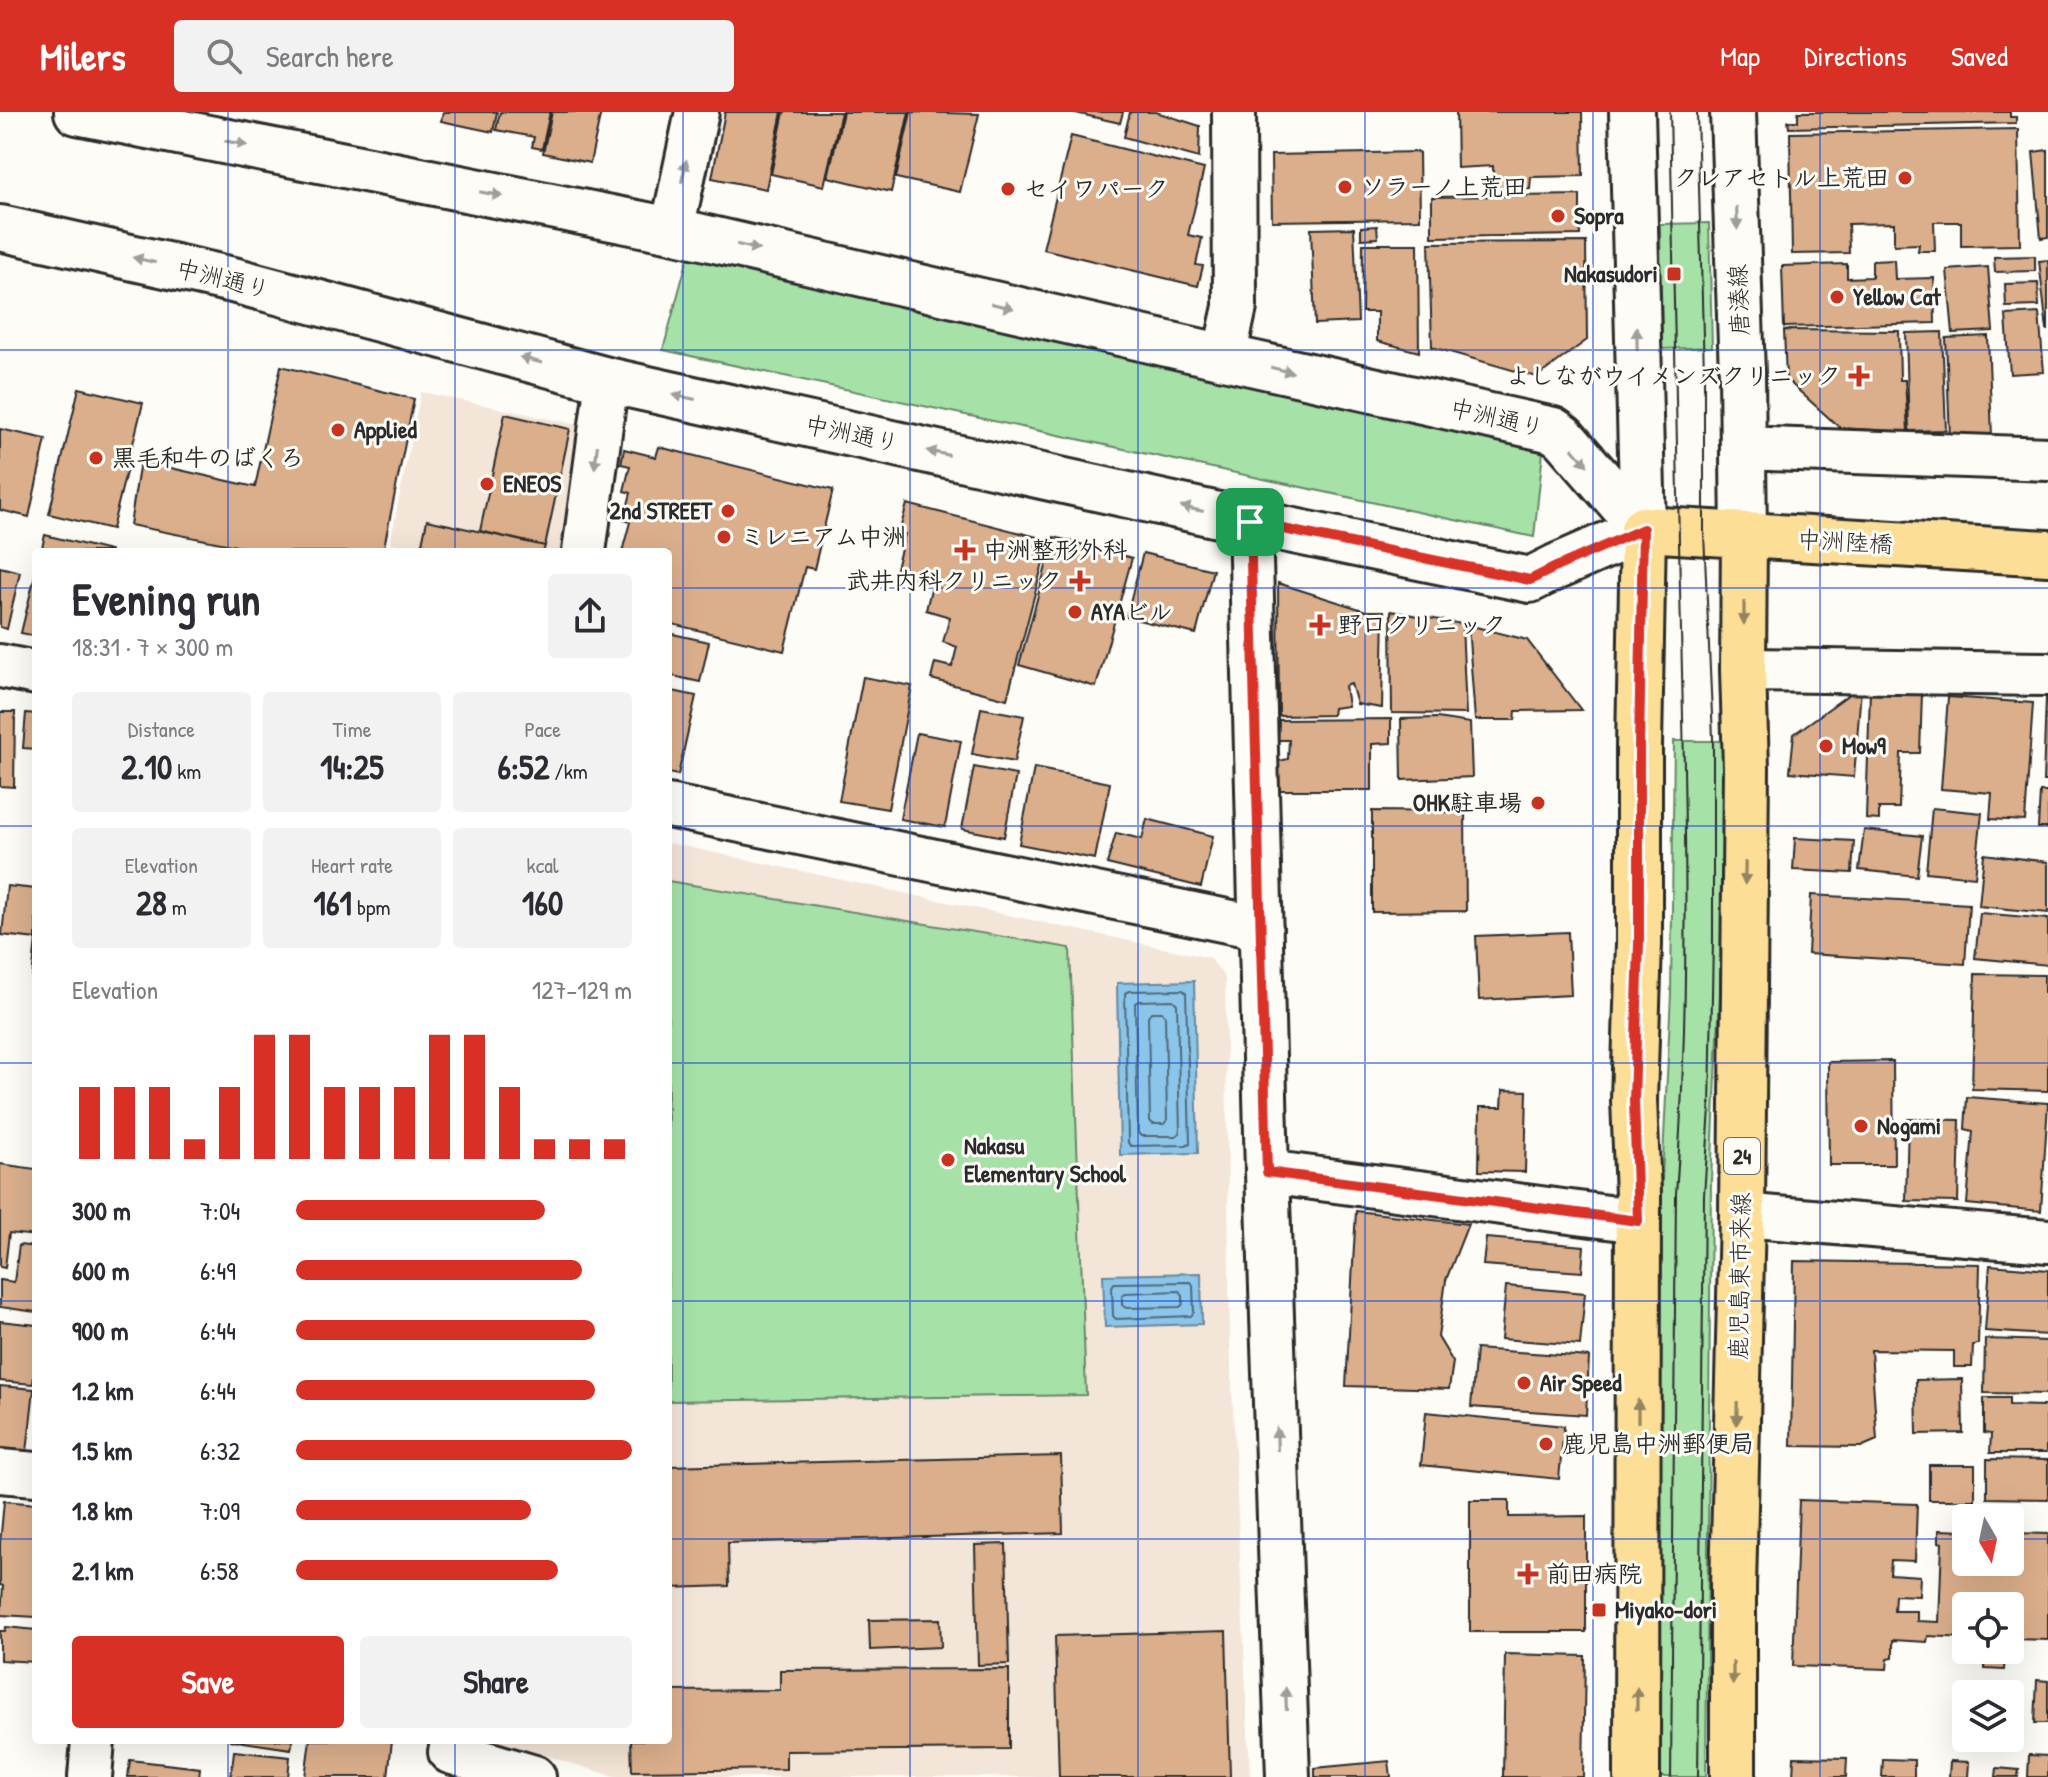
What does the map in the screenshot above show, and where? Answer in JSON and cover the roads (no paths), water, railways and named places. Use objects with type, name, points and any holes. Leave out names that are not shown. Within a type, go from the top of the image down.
[{"type":"main road","name":"中洲陸橋","points":[[1643,529],[2048,553]]},
{"type":"main road","points":[[1637,1777],[1638,1221],[1634,1100],[1639,943],[1643,529]]},
{"type":"main road","name":"鹿児島東市来線","points":[[1733,1777],[1733,1588],[1742,1215],[1746,784],[1744,535]]},
{"type":"street","name":"中洲通り","points":[[0,228],[233,280],[607,380],[1250,522],[1530,580],[1643,529],[1563,437],[1553,430],[672,230],[77,112]]},
{"type":"street","points":[[672,230],[697,112]]},
{"type":"street","points":[[1224,357],[1235,307],[1234,112]]},
{"type":"street","points":[[1632,112],[1643,529]]},
{"type":"street","name":"唐湊線","points":[[1733,112],[1744,535]]},
{"type":"street","points":[[585,548],[607,380]]},
{"type":"street","points":[[1742,448],[2048,459]]},
{"type":"street","points":[[1250,522],[1267,1172],[1288,1777]]},
{"type":"street","points":[[0,666],[32,672]]},
{"type":"street","points":[[1743,670],[2048,674]]},
{"type":"street","points":[[672,807],[1261,928]]},
{"type":"street","points":[[1267,1172],[1638,1221]]},
{"type":"street","points":[[1742,1215],[2048,1241]]},
{"type":"street","points":[[0,1471],[32,1474]]},
{"type":"street","points":[[90,1777],[93,1744]]},
{"type":"street","points":[[448,1756],[534,1777]]},
{"type":"water","points":[[1194,981],[1198,1153],[1120,1155],[1117,983]]},
{"type":"water","points":[[1201,1273],[1202,1324],[1105,1327],[1103,1275]]},
{"type":"tram line","points":[[1670,112],[1686,892],[1684,1043],[1676,1194],[1671,1777]]},
{"type":"tram line","points":[[1697,112],[1704,374],[1704,533],[1713,738],[1713,938],[1710,1108],[1704,1195],[1698,1777]]},
{"type":"place","name":"クレアセトル上荒田","points":[[1905,178]]},
{"type":"place","name":"ソラーノ上荒田","points":[[1345,187]]},
{"type":"place","name":"セイワパーク","points":[[1008,189]]},
{"type":"place","name":"Sopra","points":[[1558,216]]},
{"type":"place","name":"Nakasudori","points":[[1674,274]]},
{"type":"place","name":"Yellow Cat","points":[[1837,297]]},
{"type":"place","name":"よしながウイメンズクリニック","points":[[1859,376]]},
{"type":"place","name":"Applied","points":[[338,430]]},
{"type":"place","name":"黒毛和牛のばくろ","points":[[96,458]]},
{"type":"place","name":"ENEOS","points":[[487,484]]},
{"type":"place","name":"2nd STREET","points":[[728,511]]},
{"type":"place","name":"ミレニアム中洲","points":[[724,537]]},
{"type":"place","name":"中洲整形外科","points":[[965,550]]},
{"type":"place","name":"武井内科クリニック","points":[[1080,581]]},
{"type":"place","name":"AYAビル","points":[[1075,612]]},
{"type":"place","name":"野口クリニック","points":[[1320,625]]},
{"type":"place","name":"Mow9","points":[[1826,746]]},
{"type":"place","name":"OHK駐車場","points":[[1538,803]]},
{"type":"place","name":"Nogami","points":[[1861,1126]]},
{"type":"place","name":"Nakasu Elementary School","points":[[948,1160]]},
{"type":"place","name":"Air Speed","points":[[1524,1383]]},
{"type":"place","name":"鹿児島中洲郵便局","points":[[1546,1444]]},
{"type":"place","name":"前田病院","points":[[1528,1574]]},
{"type":"place","name":"Miyako-dori","points":[[1599,1610]]}]
